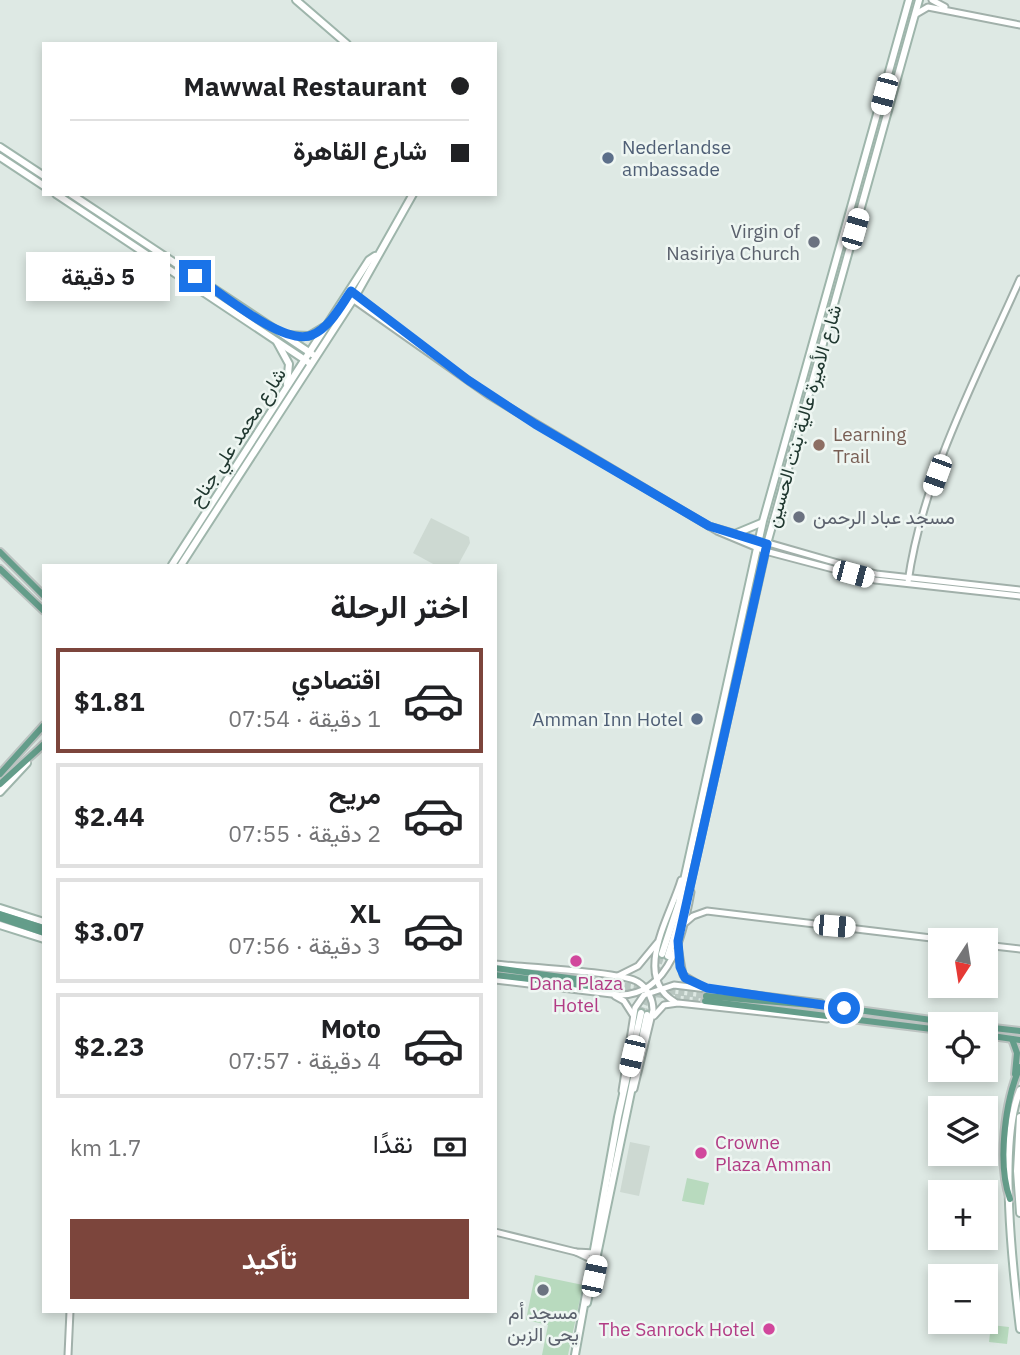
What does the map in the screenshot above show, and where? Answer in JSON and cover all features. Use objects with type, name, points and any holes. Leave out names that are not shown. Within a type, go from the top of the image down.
[{"type":"main road","points":[[296,0],[345,42]]},
{"type":"main road","name":"شارع الأميرة عالية بنت الحسين","points":[[693,854],[763,521],[909,0]]},
{"type":"main road","name":"شارع الأميرة عالية بنت الحسين","points":[[665,955],[693,854],[766,547],[919,0]]},
{"type":"main road","points":[[888,79],[897,81]]},
{"type":"main road","points":[[0,147],[42,175]]},
{"type":"main road","points":[[0,157],[42,185]]},
{"type":"main road","points":[[59,196],[308,361]]},
{"type":"main road","points":[[74,196],[312,354]]},
{"type":"main road","name":"شارع محمد علي جناح","points":[[312,354],[352,295],[369,260],[375,256],[413,196]]},
{"type":"main road","name":"شارع محمد علي جناح","points":[[182,564],[308,361],[328,324],[352,295]]},
{"type":"main road","points":[[281,334],[309,337],[328,324]]},
{"type":"main road","points":[[276,341],[290,368],[283,395]]},
{"type":"main road","name":"شارع محمد علي جناح","points":[[173,564],[308,361]]},
{"type":"main road","points":[[737,533],[763,521]]},
{"type":"main road","points":[[0,552],[42,594]]},
{"type":"main road","points":[[0,569],[42,609]]},
{"type":"main road","points":[[0,772],[20,754],[42,727]]},
{"type":"main road","points":[[0,792],[42,746]]},
{"type":"main road","points":[[0,784],[29,760]]},
{"type":"main road","points":[[0,908],[42,921]]},
{"type":"main road","points":[[0,916],[42,929]]},
{"type":"main road","points":[[0,925],[42,938]]},
{"type":"main road","points":[[497,966],[598,985],[497,978]]},
{"type":"main road","points":[[706,995],[836,1007],[928,1020]]},
{"type":"main road","points":[[706,995],[841,1018],[928,1029]]},
{"type":"main road","points":[[575,1355],[625,1101],[647,1016]]},
{"type":"main road","points":[[998,1028],[1020,1031]]},
{"type":"main road","points":[[998,1037],[1016,1040],[1017,1088]]},
{"type":"main road","points":[[1020,1067],[1017,1088],[1008,1106],[1005,1150],[1020,1329]]},
{"type":"main road","points":[[1020,1117],[1017,1171],[1020,1213]]},
{"type":"street","points":[[932,0],[951,10]]},
{"type":"street","points":[[915,15],[925,7],[1020,25]]},
{"type":"street","points":[[908,579],[917,537],[943,458],[1020,279]]},
{"type":"street","points":[[352,295],[490,396],[709,526],[757,545],[876,574],[1020,593]]},
{"type":"street","points":[[709,526],[737,533],[757,545]]},
{"type":"street","points":[[625,1101],[633,1015],[640,999],[672,960],[684,924],[693,854]]},
{"type":"street","points":[[678,1003],[661,988],[653,964],[693,854]]},
{"type":"street","points":[[684,924],[692,916],[707,911],[928,938]]},
{"type":"street","points":[[618,976],[638,966],[660,940]]},
{"type":"street","points":[[678,941],[683,975],[706,995]]},
{"type":"street","points":[[998,946],[1020,949]]},
{"type":"street","points":[[497,966],[618,976],[636,981],[646,991],[653,1005],[647,1016],[639,1072],[625,1101]]},
{"type":"street","points":[[497,978],[631,995],[674,985],[706,995]]},
{"type":"street","points":[[609,994],[624,1000],[633,1015]]},
{"type":"street","points":[[647,1016],[664,1005],[678,1003],[791,1016],[841,1018]]},
{"type":"street","points":[[497,1232],[596,1257]]},
{"type":"street","points":[[68,1355],[70,1313]]},
{"type":"shaded area","points":[[431,518],[469,537],[470,543],[459,564],[433,564],[413,553]]},
{"type":"shaded area","points":[[630,1142],[650,1146],[639,1196],[620,1192]]},
{"type":"green space","points":[[687,1178],[709,1183],[704,1205],[682,1201]]},
{"type":"green space","points":[[535,1275],[583,1285],[568,1355],[542,1355],[548,1325],[526,1320]]},
{"type":"green space","points":[[998,1326],[1009,1327],[1007,1344],[989,1342],[990,1334],[998,1334]]},
{"type":"tunnel","points":[[656,972],[662,954]]},
{"type":"tunnel","points":[[598,982],[706,996]]},
{"type":"tunnel","points":[[598,987],[634,992]]},
{"type":"tunnel","points":[[647,1015],[657,987]]},
{"type":"tunnel","points":[[641,1013],[650,989]]},
{"type":"tunnel","points":[[648,993],[705,1001]]},
{"type":"place","name":"Nederlandse ambassade","points":[[608,158]]},
{"type":"place","name":"Virgin of Nasiriya Church","points":[[814,242]]},
{"type":"place","name":"Learning Trail","points":[[819,445]]},
{"type":"place","name":"مسجد عباد الرحمن","points":[[799,517]]},
{"type":"place","name":"Amman Inn Hotel","points":[[697,719]]},
{"type":"place","name":"Dana Plaza Hotel","points":[[576,961]]},
{"type":"place","name":"Crowne Plaza Amman","points":[[701,1153]]},
{"type":"place","name":"مسجد أم يحى الزبن","points":[[543,1290]]},
{"type":"place","name":"The Sanrock Hotel","points":[[769,1329]]},
{"type":"route","points":[[195,276],[281,334],[301,338],[315,334],[328,324],[351,291],[387,321],[490,396],[535,424],[709,526],[767,544],[697,854],[684,924],[678,941],[680,969],[685,978],[707,988],[801,999],[844,1008]]}]
